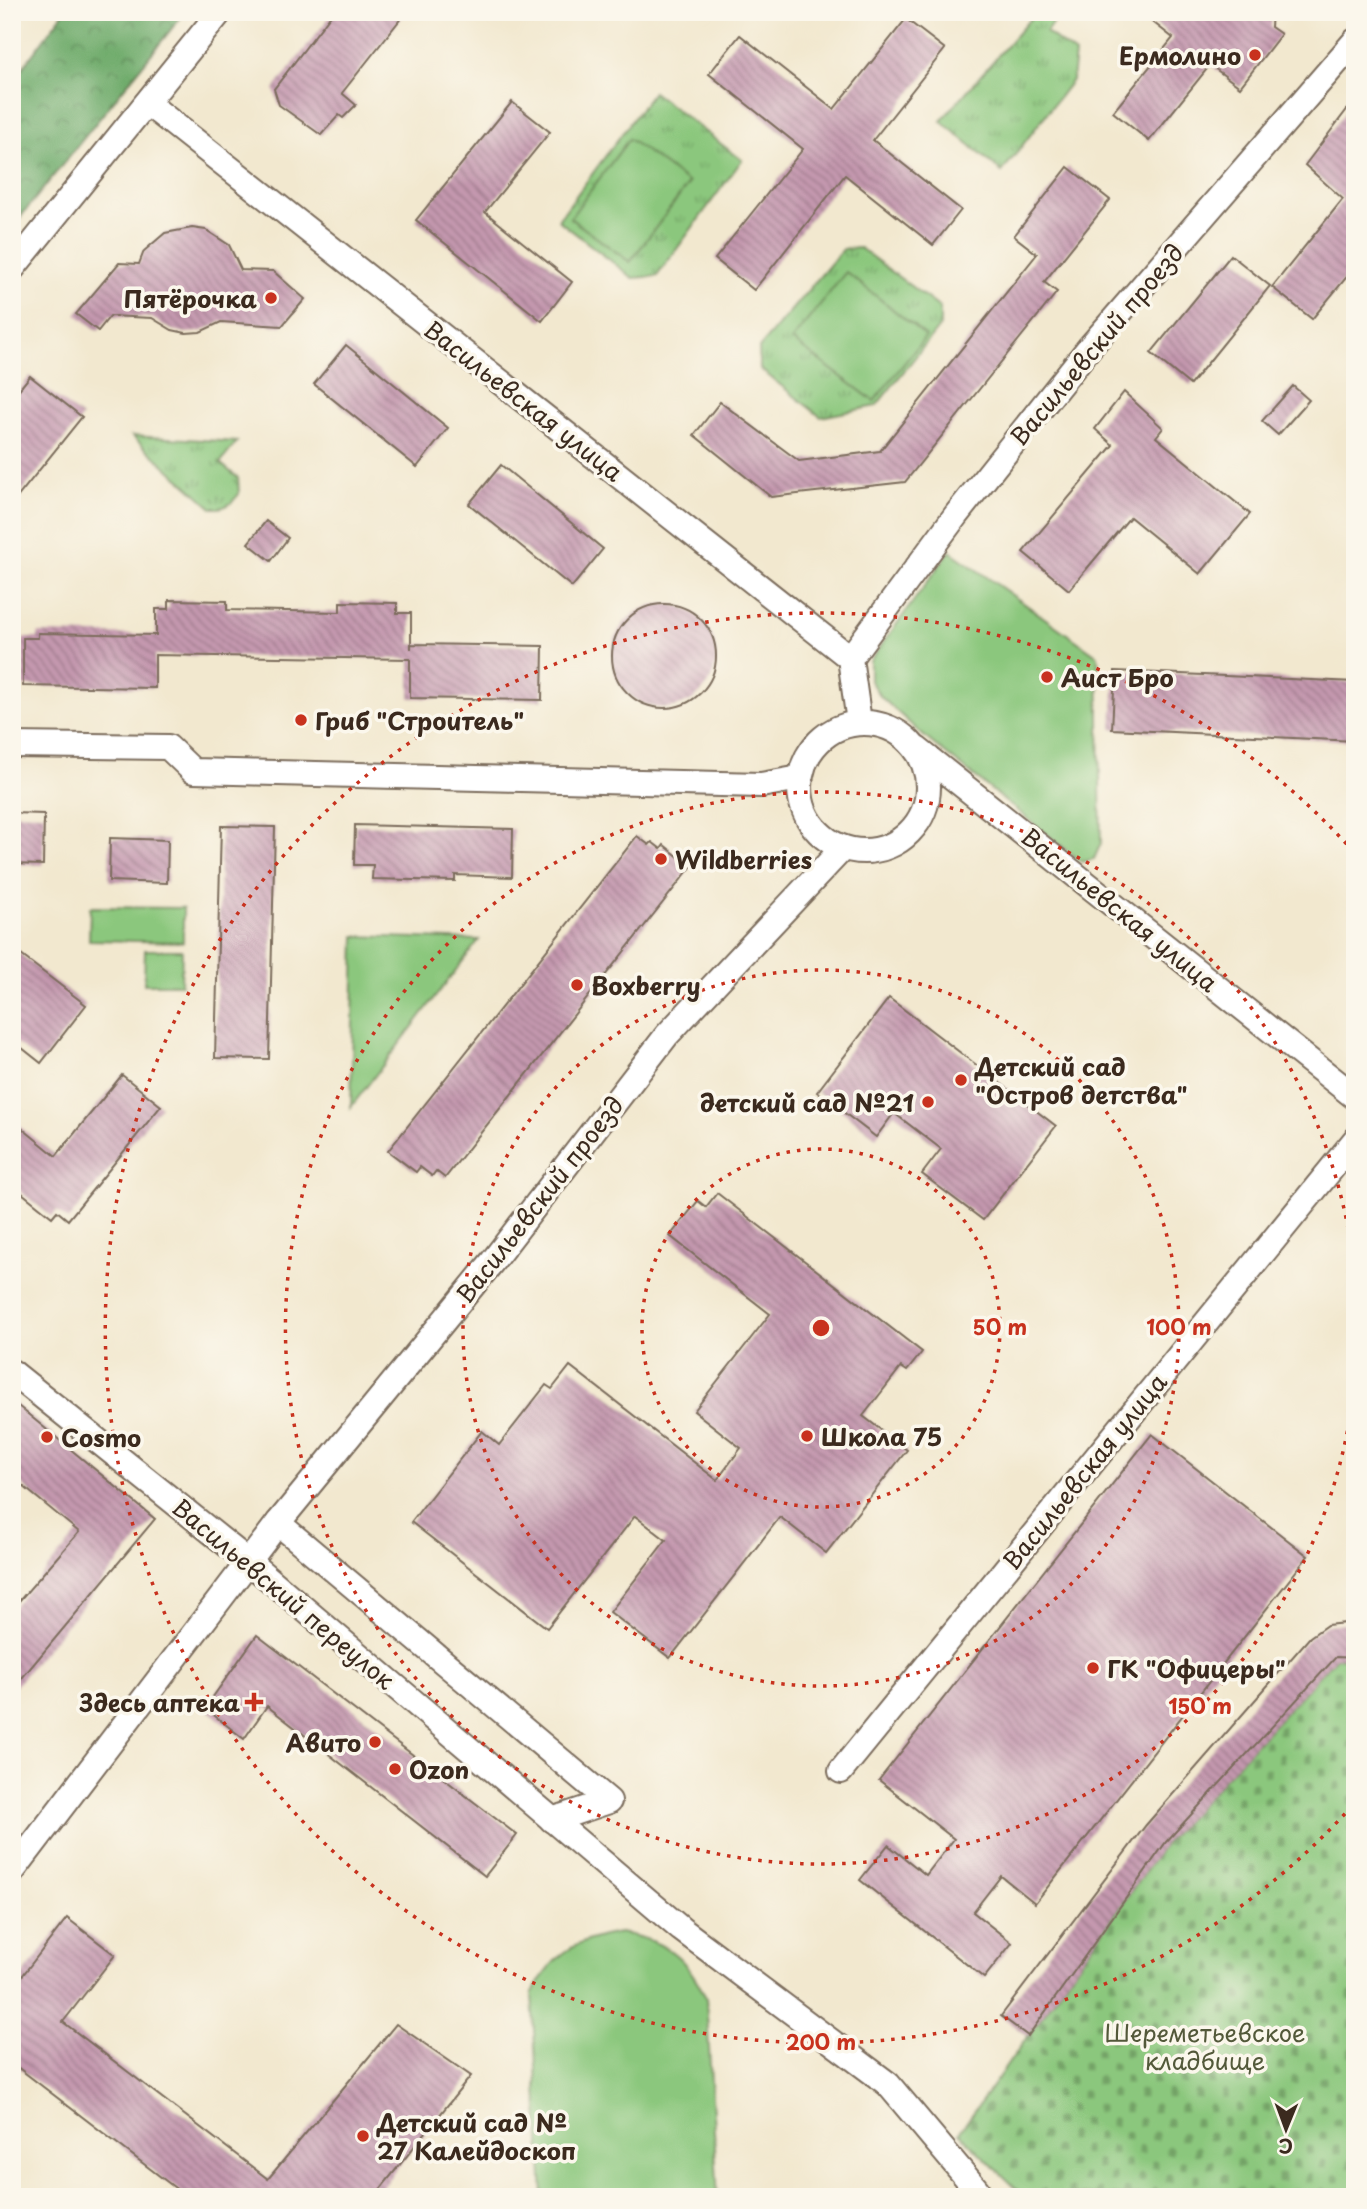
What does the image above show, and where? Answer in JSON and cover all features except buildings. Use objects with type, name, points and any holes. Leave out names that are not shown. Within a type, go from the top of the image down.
[{"type":"street","points":[[12,269],[220,12]]},
{"type":"street","name":"Васильевский проезд","points":[[850,658],[956,515],[1089,348],[1355,41]]},
{"type":"street","name":"Васильевская улица","points":[[147,103],[850,658]]},
{"type":"street","points":[[850,658],[859,722]]},
{"type":"street","points":[[859,722],[881,724],[901,734],[917,750],[926,767],[929,787],[925,807],[916,825],[902,839],[884,848],[865,851],[843,848],[824,837],[809,821],[801,800],[800,778],[806,758],[820,740],[838,728],[859,722]]},
{"type":"street","points":[[12,745],[168,747],[193,771],[761,785],[800,778]]},
{"type":"street","name":"Васильевская улица","points":[[917,750],[1355,1097]]},
{"type":"street","name":"Васильевский проезд","points":[[12,1872],[278,1523],[492,1262],[667,1035],[843,848]]},
{"type":"street","name":"Васильевская улица","points":[[841,1770],[1355,1140]]},
{"type":"street","name":"Васильевский переулок","points":[[12,1372],[249,1562],[681,1929],[888,2084],[977,2190],[977,2197]]},
{"type":"street","points":[[278,1523],[609,1801],[552,1820]]},
{"type":"green space","points":[[64,12],[185,12],[15,224],[12,222],[12,82]]},
{"type":"green space","points":[[1036,12],[1046,12],[1055,19],[1046,32],[1075,54],[1072,80],[1002,172],[941,121]]},
{"type":"green space","points":[[653,92],[742,160],[657,276],[633,278],[558,220]]},
{"type":"green space","points":[[629,139],[689,183],[630,262],[570,218]]},
{"type":"green space","points":[[860,248],[940,308],[940,326],[876,406],[821,417],[760,369],[759,348],[843,249]]},
{"type":"green space","points":[[846,272],[926,336],[874,401],[792,340]]},
{"type":"green space","points":[[132,436],[237,442],[220,463],[238,478],[239,494],[228,505],[212,508]]},
{"type":"green space","points":[[950,551],[1098,656],[1101,843],[1094,859],[1082,862],[926,738],[881,697],[870,681],[870,661]]},
{"type":"green space","points":[[90,907],[183,908],[183,942],[89,940]]},
{"type":"green space","points":[[355,936],[479,940],[351,1107]]},
{"type":"green space","points":[[145,950],[182,950],[181,984],[144,984]]},
{"type":"green space","name":"Шереметьевское кладбище","points":[[1336,1657],[1355,1659],[1355,2197],[1023,2195],[959,2133],[1166,1842]]},
{"type":"green space","points":[[620,1933],[650,1941],[673,1953],[691,1971],[706,1998],[718,2197],[543,2197],[532,1994],[549,1968],[567,1951],[590,1940]]},
{"type":"place","name":"Ермолино","points":[[1255,55]]},
{"type":"place","name":"Пятёрочка","points":[[271,298]]},
{"type":"place","name":"Аист Бро","points":[[1047,677]]},
{"type":"place","name":"Гриб \"Строитель\"","points":[[301,720]]},
{"type":"place","name":"Wildberries","points":[[661,859]]},
{"type":"place","name":"Boxberry","points":[[577,985]]},
{"type":"place","name":"Детский сад \"Остров детства\"","points":[[961,1080]]},
{"type":"place","name":"детский сад №21","points":[[928,1102]]},
{"type":"place","name":"Школа 75","points":[[807,1436]]},
{"type":"place","name":"Cosmo","points":[[47,1437]]},
{"type":"place","name":"ГК \"Офицеры\"","points":[[1093,1668]]},
{"type":"place","name":"Здесь аптека","points":[[254,1702]]},
{"type":"place","name":"Авито","points":[[375,1742]]},
{"type":"place","name":"Ozon","points":[[395,1769]]},
{"type":"place","name":"Детский сад № 27 Калейдоскоп","points":[[363,2136]]}]
